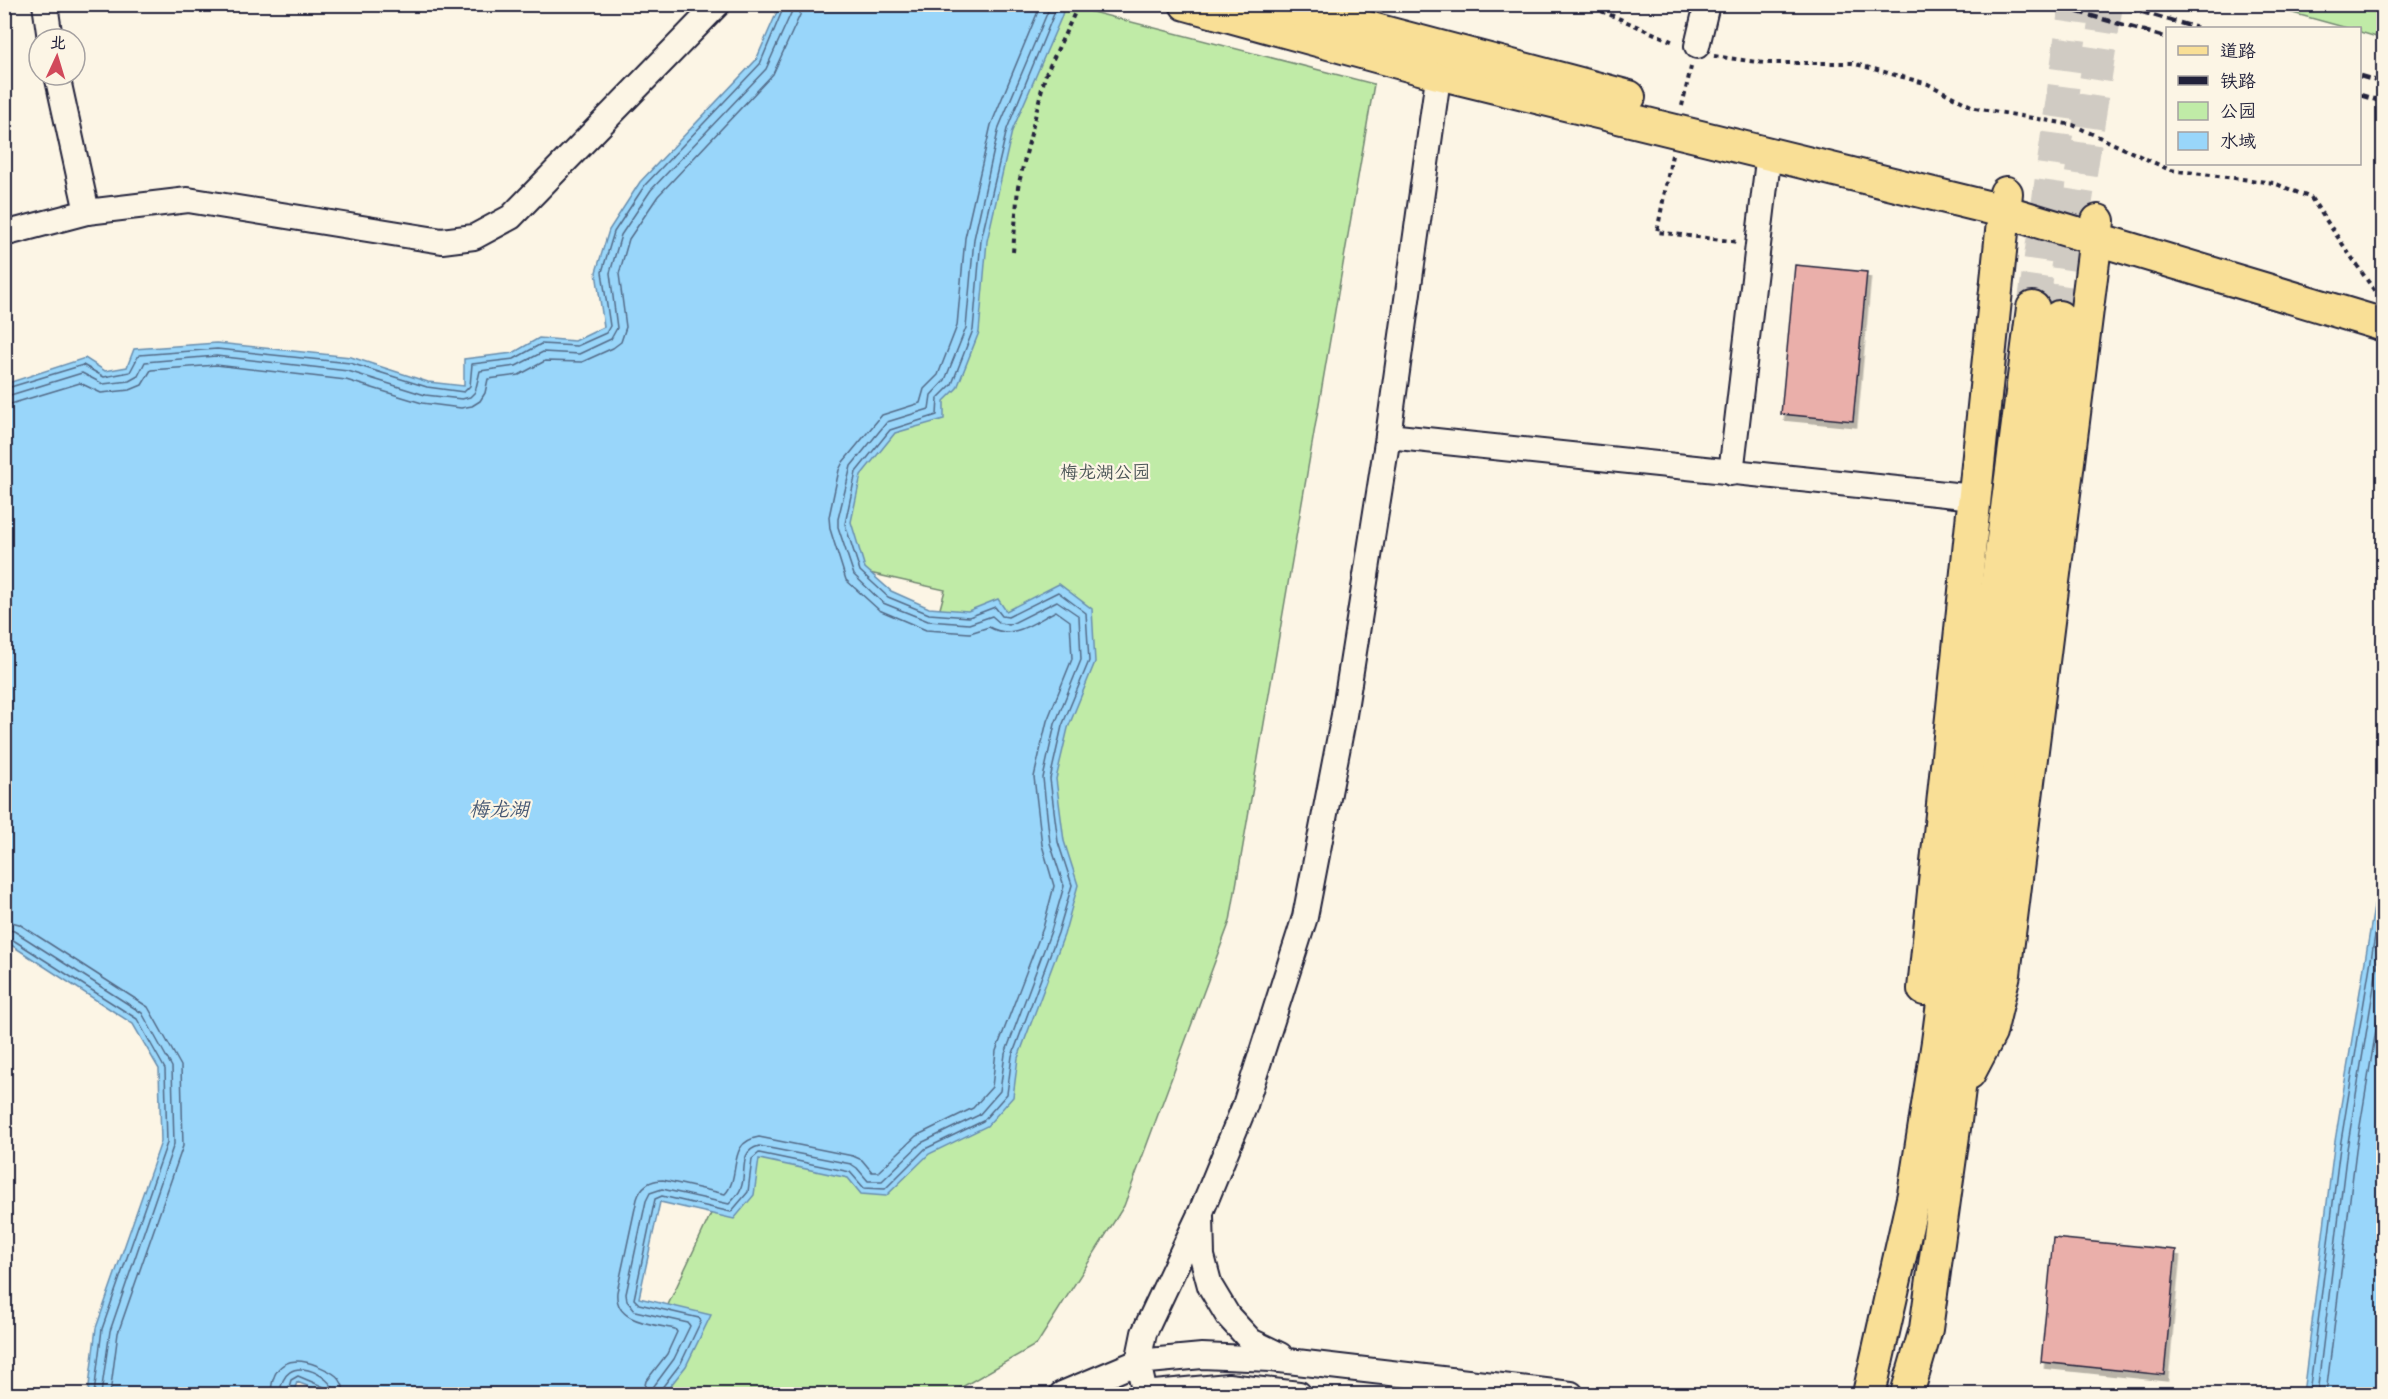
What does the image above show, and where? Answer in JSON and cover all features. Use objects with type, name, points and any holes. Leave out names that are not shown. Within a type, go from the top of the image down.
[{"type":"main road","points":[[1186,4],[1440,61],[2005,202],[2384,325]]},
{"type":"main road","points":[[1277,4],[1440,61],[1769,152],[2005,202]]},
{"type":"main road","points":[[1924,1131],[1919,1038],[2005,202]]},
{"type":"main road","points":[[2097,231],[2384,309]]},
{"type":"main road","points":[[1959,1093],[1990,1033],[2004,974],[2097,231]]},
{"type":"main road","points":[[1869,1395],[1914,1194],[2046,313],[2008,695],[1959,1093],[1926,1329],[1907,1395]]},
{"type":"street","points":[[45,4],[48,27]]},
{"type":"street","points":[[4,234],[87,212],[188,200],[442,241],[474,237],[511,217],[718,4]]},
{"type":"street","points":[[1694,48],[1707,4]]},
{"type":"street","points":[[1299,1395],[1228,1386],[1145,1394],[1138,1362],[1144,1333],[1201,1212],[1245,1105],[1305,917],[1344,715],[1388,436],[1440,61]]},
{"type":"street","points":[[60,87],[87,212]]},
{"type":"street","points":[[1731,473],[1769,152]]},
{"type":"street","points":[[1388,436],[1974,497]]},
{"type":"street","points":[[1201,1212],[1202,1256],[1207,1276],[1210,1286],[1228,1316],[1251,1341],[1293,1361]]},
{"type":"street","points":[[1062,1395],[1138,1362],[1202,1356],[1293,1361],[1571,1395]]},
{"type":"path","points":[[1013,252],[1018,187],[1045,76],[1079,4]]},
{"type":"path","points":[[1585,4],[1720,58],[1764,63],[1852,63],[1928,84],[1975,108],[2073,125],[2170,170],[2274,183],[2311,198],[2384,304]]},
{"type":"path","points":[[1657,232],[1758,244]]},
{"type":"green space","name":"梅龙湖公园","points":[[1033,5],[1065,5],[1374,84],[1230,921],[1124,1206],[1037,1344],[950,1394],[626,1394],[748,1135],[902,749],[945,590],[856,570],[828,510]]},
{"type":"green space","points":[[2264,5],[2383,5],[2383,39],[2361,32],[2361,27],[2343,27]]},
{"type":"water","name":"梅龙湖","points":[[780,5],[1065,5],[1012,131],[987,241],[979,332],[957,388],[944,401],[944,419],[895,433],[861,475],[851,522],[865,568],[891,591],[929,608],[968,611],[998,599],[1006,611],[1059,584],[1092,609],[1095,662],[1068,728],[1056,779],[1064,841],[1078,885],[1064,935],[1018,1058],[1013,1097],[987,1126],[929,1154],[886,1196],[861,1194],[848,1178],[759,1159],[754,1195],[734,1219],[660,1202],[639,1298],[711,1315],[686,1366],[664,1394],[328,1394],[297,1382],[293,1394],[88,1394],[96,1328],[161,1142],[159,1069],[133,1024],[5,941],[5,384],[85,358],[105,371],[127,367],[134,349],[217,343],[351,357],[428,382],[464,386],[464,359],[513,353],[539,338],[575,341],[604,327],[596,272],[609,230],[640,182],[756,60]]},
{"type":"water","points":[[2383,853],[2383,1394],[2303,1394],[2334,1147]]},
{"type":"building","points":[[1795,265],[1867,272],[1853,421],[1781,414]]},
{"type":"building","points":[[2053,1238],[2176,1250],[2164,1375],[2041,1362]]},
{"type":"tunnel","points":[[2033,308],[2075,4]]},
{"type":"tunnel","points":[[2059,317],[2107,4]]},
{"type":"railway","points":[[2051,4],[2166,37]]},
{"type":"railway","points":[[2115,4],[2194,27]]},
{"type":"railway","points":[[2361,76],[2384,83]]},
{"type":"railway","points":[[2361,95],[2384,102]]}]
